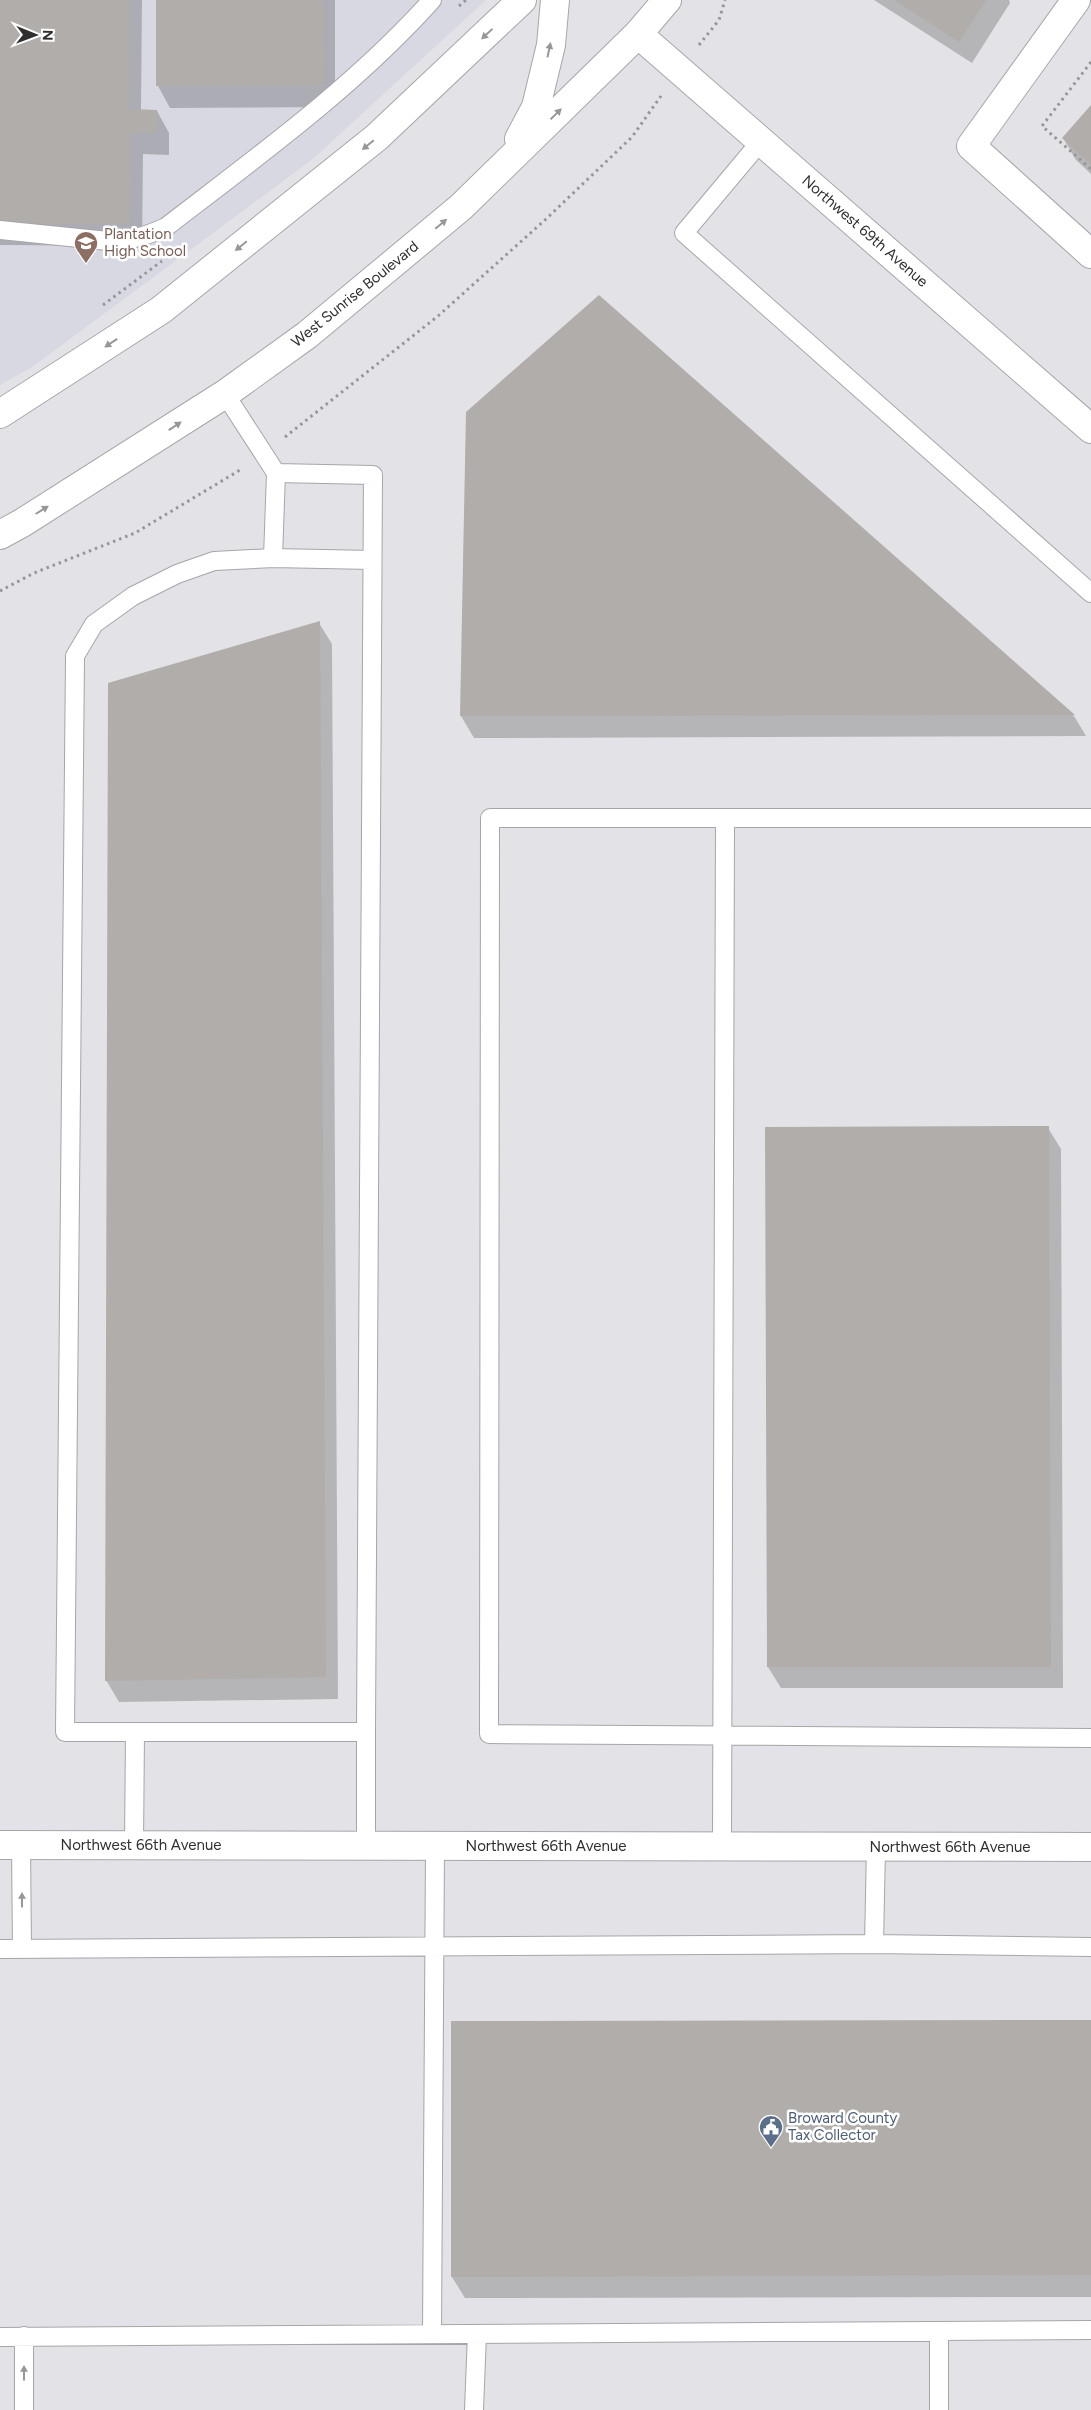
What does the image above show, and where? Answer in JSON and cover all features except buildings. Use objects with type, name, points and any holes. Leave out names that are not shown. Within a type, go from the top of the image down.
[{"type":"main road","points":[[0,414],[169,304],[377,137],[522,0]]},
{"type":"main road","points":[[508,160],[536,107],[551,45],[555,0]]},
{"type":"main road","points":[[638,0],[638,34]]},
{"type":"main road","name":"West Sunrise Boulevard","points":[[0,534],[22,523],[225,394],[307,335],[461,207],[638,34],[667,0]]},
{"type":"main road","points":[[1076,0],[971,146],[1091,254]]},
{"type":"main road","name":"Northwest 69th Avenue","points":[[638,34],[1091,429]]},
{"type":"main road","name":"Northwest 66th Avenue","points":[[11,1845],[1091,1847]]},
{"type":"lane","points":[[0,230],[125,241],[145,237],[166,227],[328,99],[381,53],[432,0]]},
{"type":"lane","points":[[761,141],[684,233],[1091,593]]},
{"type":"lane","points":[[225,394],[276,473],[273,558]]},
{"type":"lane","points":[[276,473],[373,475],[366,1845]]},
{"type":"lane","points":[[366,1732],[64,1732],[75,656],[94,624],[133,596],[177,574],[214,561],[273,558],[372,560]]},
{"type":"lane","points":[[1091,818],[490,818],[489,1734],[1091,1738]]},
{"type":"lane","points":[[722,1847],[725,818]]},
{"type":"lane","points":[[134,1845],[135,1732]]},
{"type":"lane","points":[[11,1845],[22,1948]]},
{"type":"lane","points":[[432,2334],[435,1846]]},
{"type":"lane","points":[[874,1944],[876,1847]]},
{"type":"lane","points":[[0,1949],[874,1944],[1091,1947]]},
{"type":"lane","points":[[0,2336],[1091,2330]]},
{"type":"lane","points":[[939,2331],[939,2410]]},
{"type":"lane","points":[[474,2410],[477,2334]]},
{"type":"lane","points":[[24,2336],[24,2410]]},
{"type":"path","points":[[0,591],[34,573],[135,533],[231,476],[264,454],[438,316],[546,220],[632,137],[719,20],[725,0]]},
{"type":"path","points":[[1091,62],[1042,126],[1091,169]]},
{"type":"shaded area","name":"Plantation High School","points":[[0,0],[486,0],[313,159],[31,368],[0,385]]},
{"type":"place","name":"Plantation High School","points":[[86,264]]},
{"type":"place","name":"Broward County Tax Collector","points":[[771,2148]]}]
